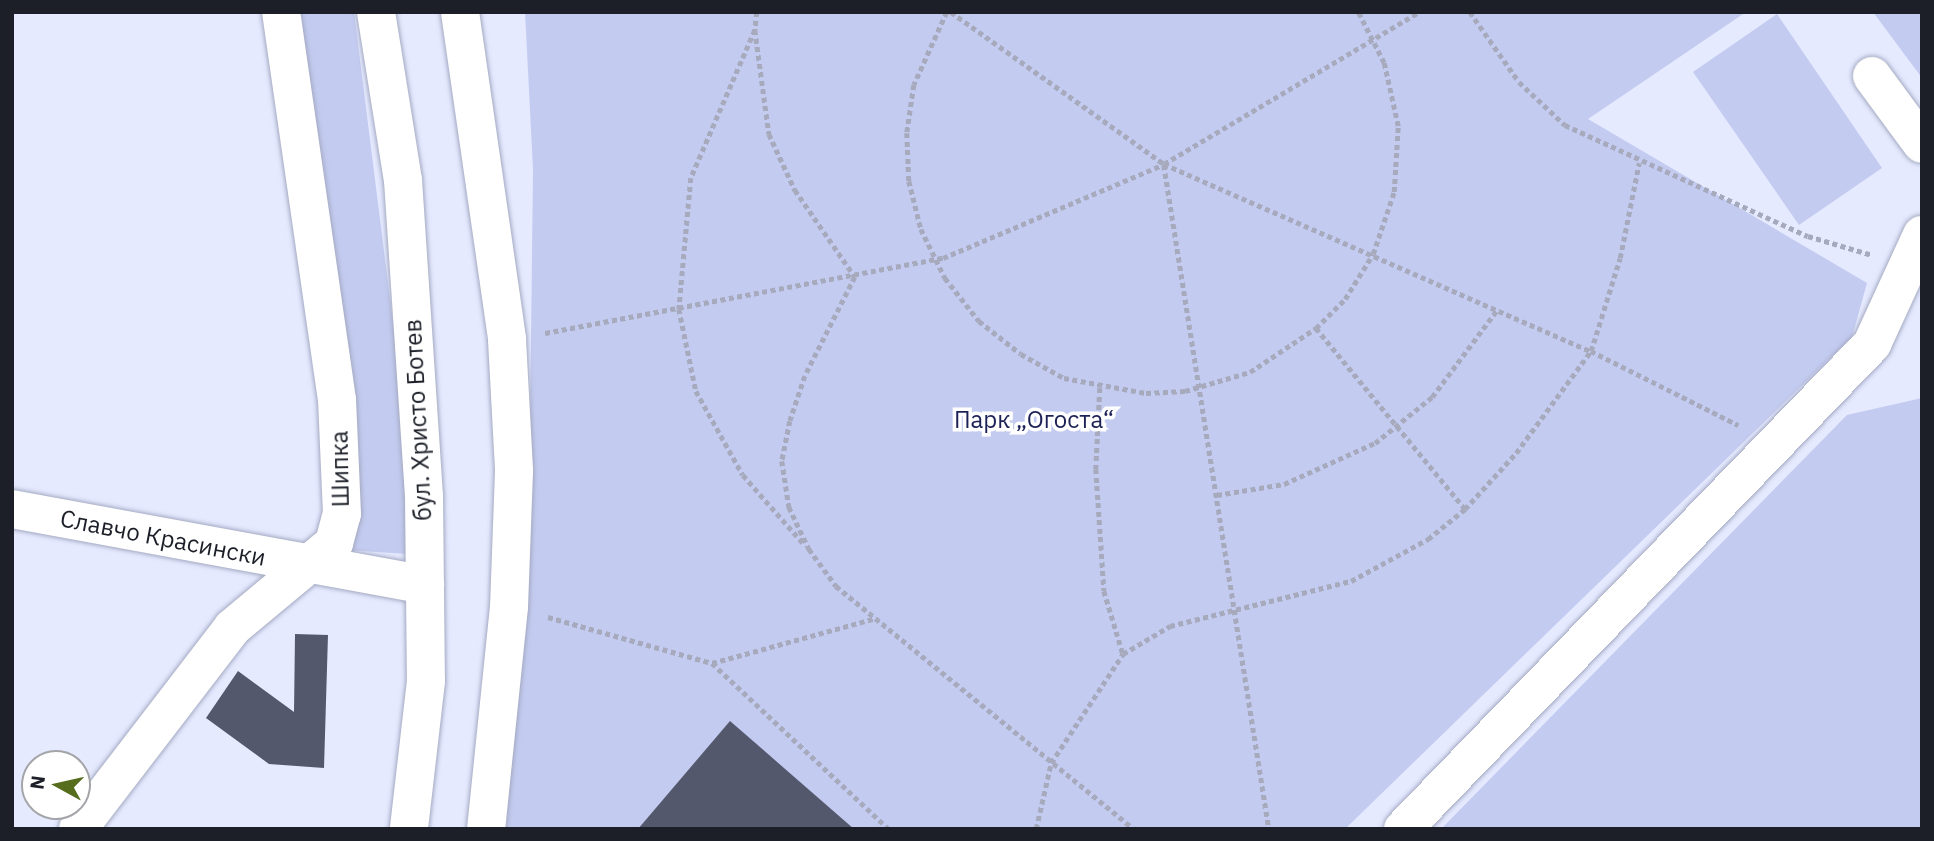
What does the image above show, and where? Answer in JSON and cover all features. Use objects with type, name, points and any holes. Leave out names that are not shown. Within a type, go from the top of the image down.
[{"type":"street","name":"Шипка","points":[[78,829],[232,628],[313,566],[334,543],[342,514],[344,461],[281,12]]},
{"type":"street","name":"бул. Христо Ботев","points":[[376,12],[403,180],[425,585],[426,681],[409,829]]},
{"type":"street","points":[[460,12],[507,340],[514,471],[509,607],[486,829]]},
{"type":"street","points":[[1872,76],[1922,144]]},
{"type":"street","points":[[1403,829],[1872,344],[1916,252]]},
{"type":"street","name":"Славчо Красински","points":[[12,509],[425,585]]},
{"type":"path","points":[[757,12],[755,30],[769,134],[795,190],[855,277]]},
{"type":"path","points":[[1358,12],[1384,63],[1398,126],[1394,191],[1373,254],[1345,299],[1316,328],[1250,372],[1200,386],[1146,393],[1100,387],[1064,378],[1021,354],[979,321],[935,259],[909,181],[907,133],[914,85],[949,12],[1164,164],[1373,254],[1591,351],[1774,444]]},
{"type":"path","points":[[507,340],[855,277],[935,259],[1164,164],[1419,12]]},
{"type":"path","points":[[1470,12],[1519,82],[1565,125],[1639,163],[1808,236],[1916,252]]},
{"type":"path","points":[[755,30],[691,178],[679,309],[696,391],[743,475],[809,549],[836,586],[873,619],[1134,829]]},
{"type":"path","points":[[1035,829],[1051,762],[1123,654],[1170,626],[1351,581],[1428,539],[1465,509],[1559,399],[1591,351],[1620,258],[1639,163]]},
{"type":"path","points":[[1164,164],[1217,495],[1238,607],[1269,829]]},
{"type":"path","points":[[809,549],[789,507],[782,461],[805,376],[855,277]]},
{"type":"path","points":[[1217,495],[1316,474],[1399,427],[1458,366],[1497,310]]},
{"type":"path","points":[[1316,328],[1465,509]]},
{"type":"path","points":[[1100,387],[1096,469],[1101,565],[1123,654]]},
{"type":"path","points":[[509,607],[712,663],[890,829]]},
{"type":"path","points":[[712,663],[873,619]]},
{"type":"green space","points":[[301,12],[354,12],[408,443],[408,554],[346,550]]},
{"type":"green space","name":"Парк „Огоста“","points":[[525,12],[1746,12],[1588,119],[1867,283],[1852,337],[1345,829],[506,829],[529,515],[533,169]]},
{"type":"green space","points":[[1873,12],[1922,12],[1922,78]]},
{"type":"green space","points":[[1777,14],[1882,168],[1799,225],[1693,72]]},
{"type":"green space","points":[[1922,398],[1922,829],[1441,829],[1847,415]]},
{"type":"building","points":[[295,634],[328,635],[324,768],[269,764],[206,718],[238,671],[294,712]]},
{"type":"building","points":[[730,721],[854,829],[638,829]]}]
